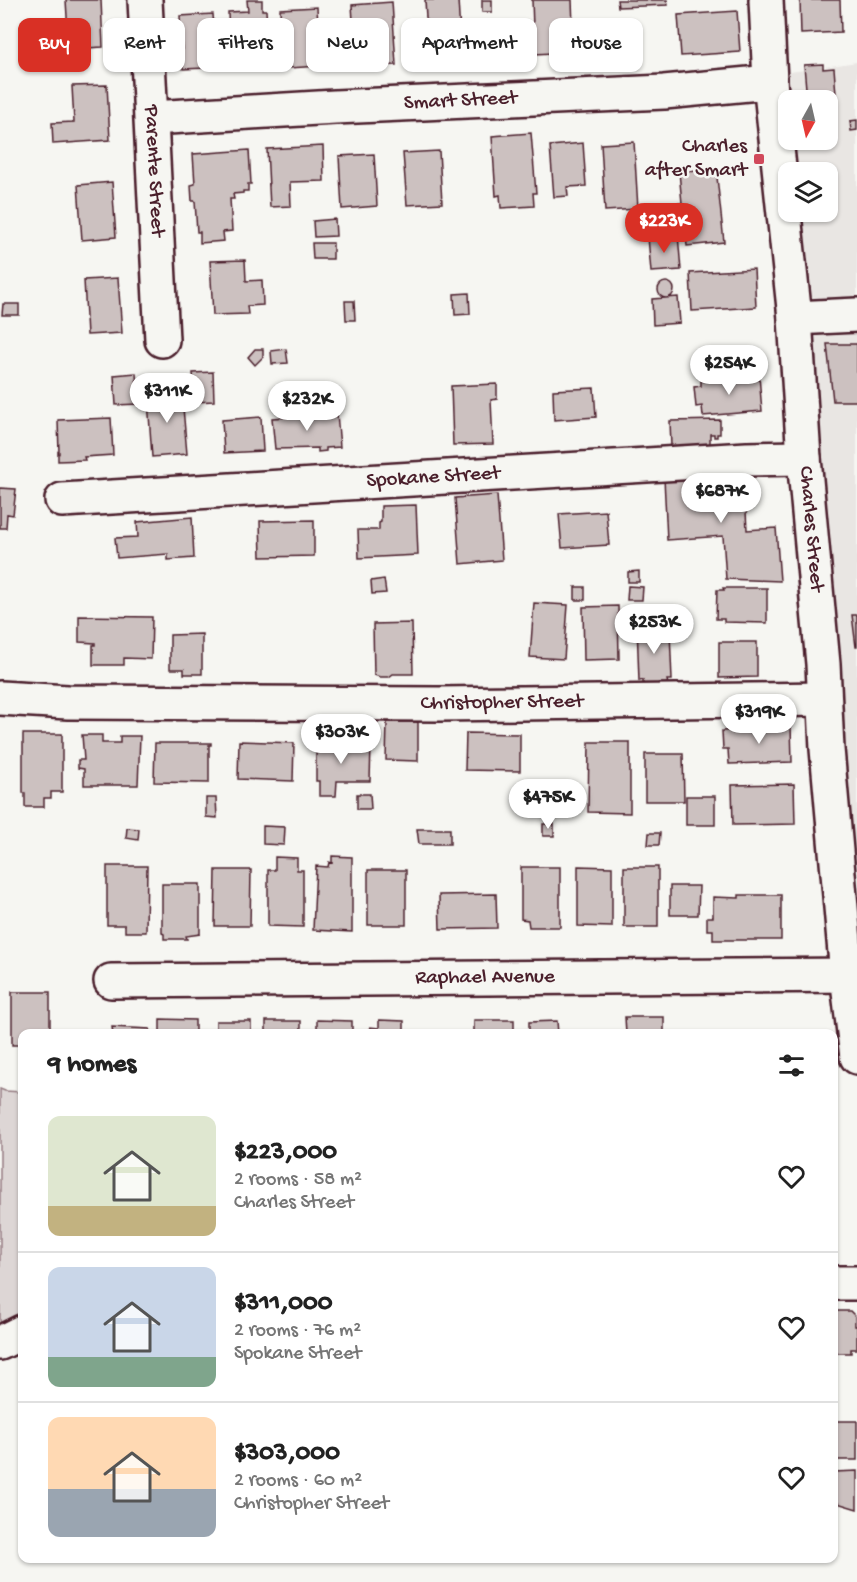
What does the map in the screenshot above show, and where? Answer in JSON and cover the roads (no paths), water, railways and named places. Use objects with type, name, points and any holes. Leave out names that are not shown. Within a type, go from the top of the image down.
[{"type":"street","name":"Parente Street","points":[[145,0],[162,340]]},
{"type":"street","name":"Charles Street","points":[[766,0],[770,82],[795,318],[824,699],[852,975],[857,1057]]},
{"type":"street","name":"Smart Street","points":[[152,118],[664,92],[770,82]]},
{"type":"street","points":[[795,318],[857,315]]},
{"type":"street","name":"Spokane Street","points":[[62,500],[747,459],[804,458]]},
{"type":"street","name":"Christopher Street","points":[[0,698],[68,702],[439,704],[824,699]]},
{"type":"street","name":"Raphael Avenue","points":[[111,981],[852,975]]},
{"type":"street","points":[[838,1283],[857,1283]]},
{"type":"street","points":[[0,1344],[18,1334]]},
{"type":"place","name":"Charles after Smart","points":[[759,159]]}]
